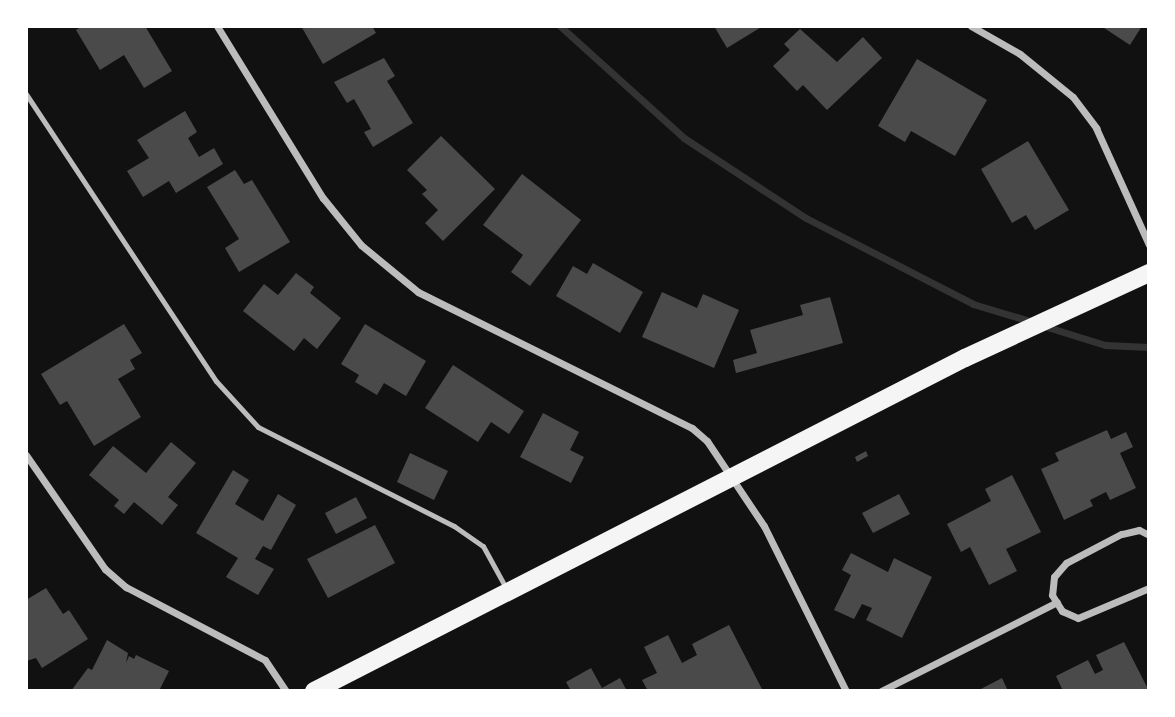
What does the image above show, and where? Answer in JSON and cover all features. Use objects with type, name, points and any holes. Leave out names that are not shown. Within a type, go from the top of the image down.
[{"type":"main road","points":[[314,691],[965,358],[1149,273]]},
{"type":"street","points":[[217,26],[323,198],[361,245],[418,292],[692,429],[735,476],[846,691]]},
{"type":"street","points":[[971,26],[986,30],[1073,97],[1096,128],[1149,245]]},
{"type":"street","points":[[26,455],[105,569],[126,587],[265,660],[286,691]]},
{"type":"street","points":[[1149,535],[1139,530],[1121,534],[1066,562],[1054,576],[1052,595],[1062,611],[1078,618],[1149,587]]},
{"type":"street","points":[[881,691],[1057,603]]},
{"type":"lane","points":[[26,94],[215,381],[258,427],[454,526],[483,546],[508,590]]},
{"type":"building","points":[[82,26],[145,26],[172,71],[144,88],[124,55],[100,70],[76,30]]},
{"type":"building","points":[[301,26],[372,26],[376,33],[323,64]]},
{"type":"building","points":[[714,26],[763,26],[727,48]]},
{"type":"building","points":[[1101,26],[1142,26],[1130,45]]},
{"type":"building","points":[[800,29],[837,62],[863,37],[882,58],[827,110],[803,85],[797,91],[773,66],[790,50],[784,44]]},
{"type":"building","points":[[384,58],[395,76],[387,81],[413,123],[373,147],[364,132],[371,129],[354,99],[347,103],[334,82]]},
{"type":"building","points":[[917,59],[987,100],[955,156],[911,131],[905,142],[878,126]]},
{"type":"building","points":[[185,111],[197,132],[188,138],[199,157],[214,148],[223,164],[176,193],[169,181],[143,197],[127,171],[149,158],[137,140]]},
{"type":"building","points":[[441,136],[495,189],[443,241],[425,223],[438,210],[422,194],[427,190],[407,170]]},
{"type":"building","points":[[1028,141],[1069,210],[1035,230],[1026,215],[1012,223],[981,169]]},
{"type":"building","points":[[235,170],[244,184],[252,180],[290,242],[239,272],[225,248],[239,239],[207,187]]},
{"type":"building","points":[[522,174],[581,220],[530,286],[511,272],[523,255],[483,225]]},
{"type":"building","points":[[593,263],[643,292],[620,333],[556,296],[573,266],[587,274]]},
{"type":"building","points":[[296,273],[314,287],[310,293],[341,318],[317,349],[304,338],[294,351],[243,311],[264,284],[278,295]]},
{"type":"building","points":[[662,292],[697,308],[703,294],[739,310],[714,368],[642,337]]},
{"type":"building","points":[[830,297],[843,343],[736,373],[733,360],[757,353],[750,330],[803,315],[800,305]]},
{"type":"building","points":[[124,324],[142,353],[130,360],[135,369],[118,379],[141,417],[94,446],[67,401],[60,405],[41,374]]},
{"type":"building","points":[[365,324],[426,361],[406,396],[384,383],[377,395],[355,382],[359,375],[341,364]]},
{"type":"building","points":[[453,365],[524,411],[509,434],[491,422],[478,442],[425,408]]},
{"type":"building","points":[[543,413],[579,432],[570,450],[584,457],[571,483],[520,457]]},
{"type":"building","points":[[1107,430],[1111,439],[1126,432],[1133,447],[1120,453],[1136,488],[1110,500],[1106,492],[1090,500],[1093,506],[1064,520],[1041,469],[1059,461],[1055,453]]},
{"type":"building","points":[[171,442],[196,463],[168,497],[178,505],[162,525],[134,502],[124,514],[114,506],[119,500],[89,475],[113,446],[146,473]]},
{"type":"building","points":[[866,451],[868,456],[857,462],[855,457]]},
{"type":"building","points":[[410,453],[448,471],[434,500],[397,482]]},
{"type":"building","points":[[233,470],[249,480],[235,504],[263,521],[278,494],[296,505],[271,550],[263,546],[255,559],[274,569],[258,595],[226,577],[238,558],[196,533]]},
{"type":"building","points":[[1012,475],[1041,532],[1006,549],[1017,571],[989,585],[970,547],[961,552],[947,524],[991,501],[985,489]]},
{"type":"building","points":[[899,494],[910,514],[873,533],[862,513]]},
{"type":"building","points":[[356,497],[367,518],[336,534],[325,513]]},
{"type":"building","points":[[375,525],[395,563],[328,598],[307,559]]},
{"type":"building","points":[[851,553],[888,572],[894,558],[932,577],[902,638],[866,620],[872,608],[862,604],[854,619],[834,610],[851,575],[842,570]]},
{"type":"building","points":[[46,588],[63,614],[69,610],[88,639],[42,668],[36,658],[26,661],[26,600]]},
{"type":"building","points":[[729,625],[763,691],[648,691],[642,680],[657,673],[644,647],[668,635],[682,663],[697,655],[692,644]]},
{"type":"building","points":[[107,640],[128,653],[126,663],[129,656],[134,659],[136,655],[169,671],[159,691],[71,691],[88,668],[92,670]]},
{"type":"building","points":[[1124,642],[1149,691],[1063,691],[1056,676],[1088,660],[1095,674],[1103,670],[1096,655]]},
{"type":"building","points":[[591,668],[602,688],[620,678],[627,691],[571,691],[566,682]]},
{"type":"building","points":[[1002,678],[1008,691],[977,691]]},
{"type":"waterway","points":[[560,26],[684,138],[806,218],[973,304],[1033,322]]},
{"type":"waterway","points":[[1044,326],[1105,345],[1149,347]]}]
